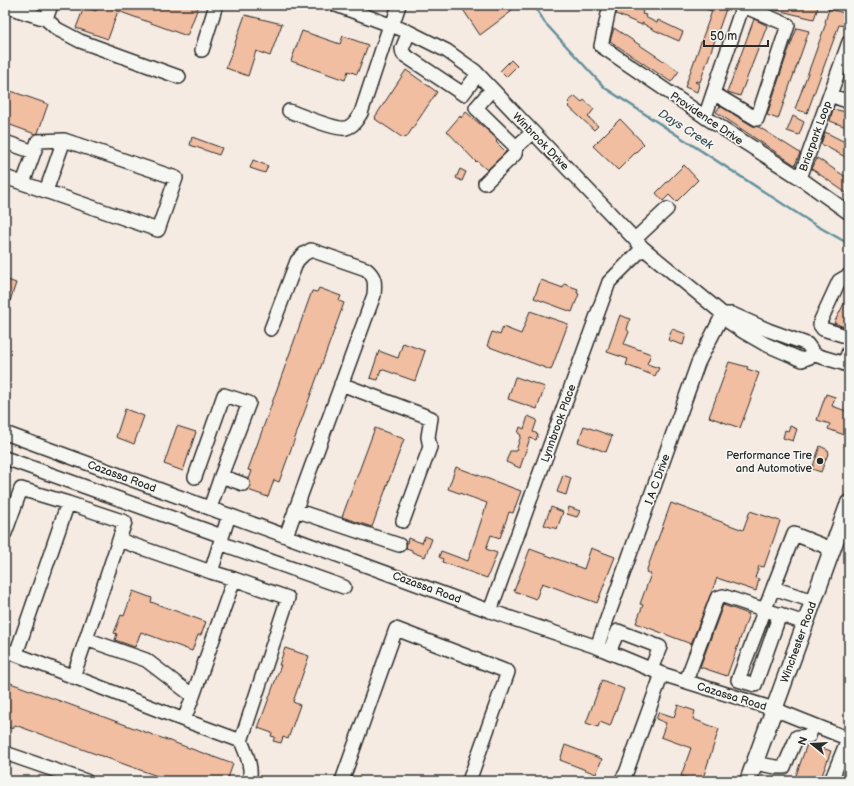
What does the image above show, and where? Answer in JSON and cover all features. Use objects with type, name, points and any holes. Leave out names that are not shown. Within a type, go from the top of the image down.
[{"type":"main road","name":"Winchester Road","points":[[748,781],[849,503]]},
{"type":"street","points":[[46,19],[51,5]]},
{"type":"street","points":[[202,50],[216,5]]},
{"type":"street","name":"Winbrook Drive","points":[[336,5],[409,32],[447,51],[478,74],[639,244],[723,314],[729,322],[744,332],[802,360],[815,355],[846,365]]},
{"type":"street","points":[[289,111],[335,127],[345,128],[354,124],[361,113],[399,5]]},
{"type":"street","name":"Providence Drive","points":[[610,5],[601,46],[705,117],[800,178],[849,213]]},
{"type":"street","points":[[5,6],[46,19],[57,29],[80,41],[179,77]]},
{"type":"street","points":[[705,117],[743,6],[788,24],[757,119],[714,93]]},
{"type":"street","points":[[409,32],[402,49],[402,54],[463,94],[478,74]]},
{"type":"street","name":"Briarpark Loop","points":[[800,178],[849,42]]},
{"type":"street","points":[[492,89],[476,108],[516,147]]},
{"type":"street","name":"Briarpark Loop","points":[[830,95],[849,102]]},
{"type":"street","points":[[485,183],[515,154],[516,147],[533,132]]},
{"type":"street","points":[[46,191],[64,140]]},
{"type":"street","points":[[5,177],[158,230],[176,178],[64,140],[38,141],[23,183]]},
{"type":"street","points":[[5,142],[34,152]]},
{"type":"street","name":"Lynnbrook Place","points":[[490,611],[608,282],[667,209]]},
{"type":"street","points":[[270,329],[297,261],[311,250],[366,269],[372,274],[376,282],[374,295],[286,536]]},
{"type":"street","points":[[849,277],[839,281],[820,325],[823,329],[849,337]]},
{"type":"street","name":"I A C Drive","points":[[597,647],[698,363],[723,314]]},
{"type":"street","points":[[846,365],[849,351]]},
{"type":"street","points":[[341,384],[431,418],[428,437],[430,447],[403,521]]},
{"type":"street","points":[[195,477],[224,395],[249,403],[210,508]]},
{"type":"street","name":"Cazassa Road","points":[[5,433],[490,611],[597,647],[657,672],[774,709],[848,739]]},
{"type":"street","points":[[5,458],[344,586]]},
{"type":"street","points":[[221,476],[243,484]]},
{"type":"street","points":[[5,533],[20,489],[68,502],[125,522],[73,676]]},
{"type":"street","points":[[68,502],[10,652],[240,741]]},
{"type":"street","points":[[295,510],[399,544]]},
{"type":"street","points":[[211,572],[229,515]]},
{"type":"street","points":[[780,614],[755,685],[738,680],[794,534],[832,549]]},
{"type":"street","points":[[119,540],[288,598],[240,741],[248,759],[249,781]]},
{"type":"street","points":[[184,720],[234,579]]},
{"type":"street","points":[[773,588],[814,601]]},
{"type":"street","points":[[686,681],[717,598],[723,596],[805,623]]},
{"type":"street","points":[[342,781],[396,630],[508,672],[469,781]]},
{"type":"street","points":[[609,652],[618,631],[660,647],[657,672],[626,773],[620,781]]},
{"type":"street","points":[[86,639],[146,660],[193,696]]},
{"type":"street","points":[[754,763],[784,767],[797,737],[809,736],[813,725]]},
{"type":"street","points":[[832,781],[848,739]]},
{"type":"street","points":[[5,753],[86,781]]},
{"type":"building","points":[[99,5],[199,5],[187,36],[118,11],[108,39],[76,28],[84,7],[96,11]]},
{"type":"building","points":[[460,5],[507,5],[512,11],[480,35]]},
{"type":"building","points":[[620,5],[629,5],[643,11],[642,14],[646,15],[645,17],[657,23],[658,20],[683,32],[679,41],[642,23],[642,25],[616,14]]},
{"type":"building","points":[[697,5],[714,5],[726,9],[700,82],[695,82],[699,84],[697,92],[685,87],[712,11]]},
{"type":"building","points":[[767,5],[810,5],[818,7],[814,19],[768,8]]},
{"type":"building","points":[[829,9],[848,14],[845,26],[839,25],[807,113],[795,109],[826,23]]},
{"type":"building","points":[[245,15],[282,24],[270,56],[256,51],[248,76],[226,68]]},
{"type":"building","points":[[754,19],[767,26],[740,96],[728,92],[728,90]]},
{"type":"building","points":[[614,28],[679,71],[671,82],[610,41]]},
{"type":"building","points":[[797,28],[809,31],[778,119],[767,115]]},
{"type":"building","points":[[302,31],[340,44],[343,36],[368,45],[357,74],[348,71],[345,80],[291,61]]},
{"type":"building","points":[[511,60],[517,66],[506,77],[500,71]]},
{"type":"building","points":[[406,70],[437,92],[406,138],[403,138],[375,119],[375,117]]},
{"type":"building","points":[[5,89],[48,104],[38,133],[35,134],[5,123]]},
{"type":"building","points":[[575,96],[582,102],[584,100],[594,109],[588,117],[598,126],[594,130],[568,106],[570,104],[568,102]]},
{"type":"building","points":[[720,106],[753,126],[759,127],[800,153],[795,165],[716,112]]},
{"type":"building","points":[[833,109],[846,112],[849,110],[849,128],[830,121]]},
{"type":"building","points":[[466,112],[495,137],[496,142],[506,152],[487,170],[477,161],[476,162],[447,131],[460,116],[461,118]]},
{"type":"building","points":[[793,116],[804,122],[799,135],[787,131]]},
{"type":"building","points":[[620,119],[644,144],[618,170],[593,146]]},
{"type":"building","points":[[825,132],[849,144],[849,159],[821,144]]},
{"type":"building","points":[[192,137],[222,148],[219,155],[190,145]]},
{"type":"building","points":[[817,158],[849,179],[849,195],[812,169]]},
{"type":"building","points":[[253,160],[268,166],[265,173],[250,168]]},
{"type":"building","points":[[684,165],[698,180],[676,202],[669,195],[663,201],[656,193]]},
{"type":"building","points":[[460,169],[466,172],[462,181],[456,178]]},
{"type":"building","points":[[5,279],[16,283],[6,313],[5,313]]},
{"type":"building","points":[[541,280],[563,288],[564,284],[578,289],[577,293],[579,294],[572,312],[534,298]]},
{"type":"building","points":[[319,288],[341,296],[339,301],[344,303],[279,482],[274,480],[268,497],[248,490],[251,486],[249,479],[252,471],[248,470],[312,291],[317,292]]},
{"type":"building","points":[[849,294],[849,325],[847,328],[834,323]]},
{"type":"building","points":[[530,311],[568,324],[551,370],[487,346],[492,332],[500,335],[503,327],[521,334]]},
{"type":"building","points":[[620,315],[630,319],[627,329],[629,332],[624,344],[651,354],[647,364],[659,368],[655,376],[626,365],[628,359],[607,352]]},
{"type":"building","points":[[672,329],[686,334],[683,345],[668,340]]},
{"type":"building","points":[[403,343],[425,351],[415,381],[381,369],[378,380],[370,378],[379,351],[398,358]]},
{"type":"building","points":[[729,362],[748,367],[747,369],[759,373],[740,428],[709,417]]},
{"type":"building","points":[[515,377],[545,387],[537,409],[508,399]]},
{"type":"building","points":[[826,394],[835,397],[832,406],[849,412],[849,431],[847,436],[828,429],[830,424],[817,420]]},
{"type":"building","points":[[125,409],[144,416],[134,444],[116,437]]},
{"type":"building","points":[[528,416],[537,420],[533,432],[538,434],[536,440],[530,438],[520,468],[506,462],[510,451],[516,451],[521,435],[518,433],[520,427],[524,429]]},
{"type":"building","points":[[177,426],[196,432],[183,471],[164,464]]},
{"type":"building","points":[[584,426],[612,436],[606,452],[578,442]]},
{"type":"building","points":[[790,426],[797,429],[793,441],[783,438],[785,430],[788,431]]},
{"type":"building","points":[[375,428],[404,439],[372,527],[342,517]]},
{"type":"building","points":[[820,446],[828,450],[829,454],[821,472],[812,469]]},
{"type":"building","points":[[456,467],[521,491],[513,513],[509,512],[500,538],[491,535],[486,549],[497,553],[487,578],[442,562],[443,559],[439,557],[441,551],[468,561],[487,503],[448,489]]},
{"type":"building","points":[[563,475],[571,478],[566,495],[557,492]]},
{"type":"building","points":[[671,503],[743,530],[750,511],[780,521],[764,567],[759,566],[755,578],[759,579],[756,591],[717,578],[691,644],[636,623],[643,605],[640,604],[651,574],[646,572]]},
{"type":"building","points":[[551,507],[563,512],[557,529],[544,525]]},
{"type":"building","points":[[569,507],[580,511],[577,517],[567,514]]},
{"type":"building","points":[[425,536],[432,539],[425,557],[406,548],[408,538],[422,543]]},
{"type":"building","points":[[591,548],[615,557],[597,603],[542,583],[536,599],[514,591],[530,549],[584,569]]},
{"type":"building","points":[[133,591],[152,598],[151,602],[206,622],[201,635],[198,635],[192,651],[141,632],[135,647],[115,640],[117,634],[114,633],[121,615],[124,616]]},
{"type":"building","points":[[723,605],[749,614],[727,676],[700,667]]},
{"type":"building","points":[[285,648],[309,656],[293,702],[300,705],[288,739],[283,737],[281,743],[273,741],[275,737],[271,736],[272,733],[258,728],[281,665],[279,665]]},
{"type":"building","points":[[602,680],[624,689],[610,726],[600,722],[598,727],[586,723]]},
{"type":"building","points":[[5,681],[233,764],[227,781],[171,781],[15,725],[13,729],[5,726]]},
{"type":"building","points":[[678,705],[695,711],[693,719],[719,729],[702,781],[695,781],[681,776],[691,748],[661,737],[666,723],[656,719],[659,712],[674,717]]},
{"type":"building","points":[[807,744],[831,751],[820,781],[794,781]]},
{"type":"building","points":[[565,745],[602,759],[596,774],[560,760]]},
{"type":"waterway","name":"Days Creek","points":[[534,5],[545,23],[605,88],[812,223],[849,244]]},
{"type":"place","name":"Performance Tire and Automotive","points":[[820,461]]}]
